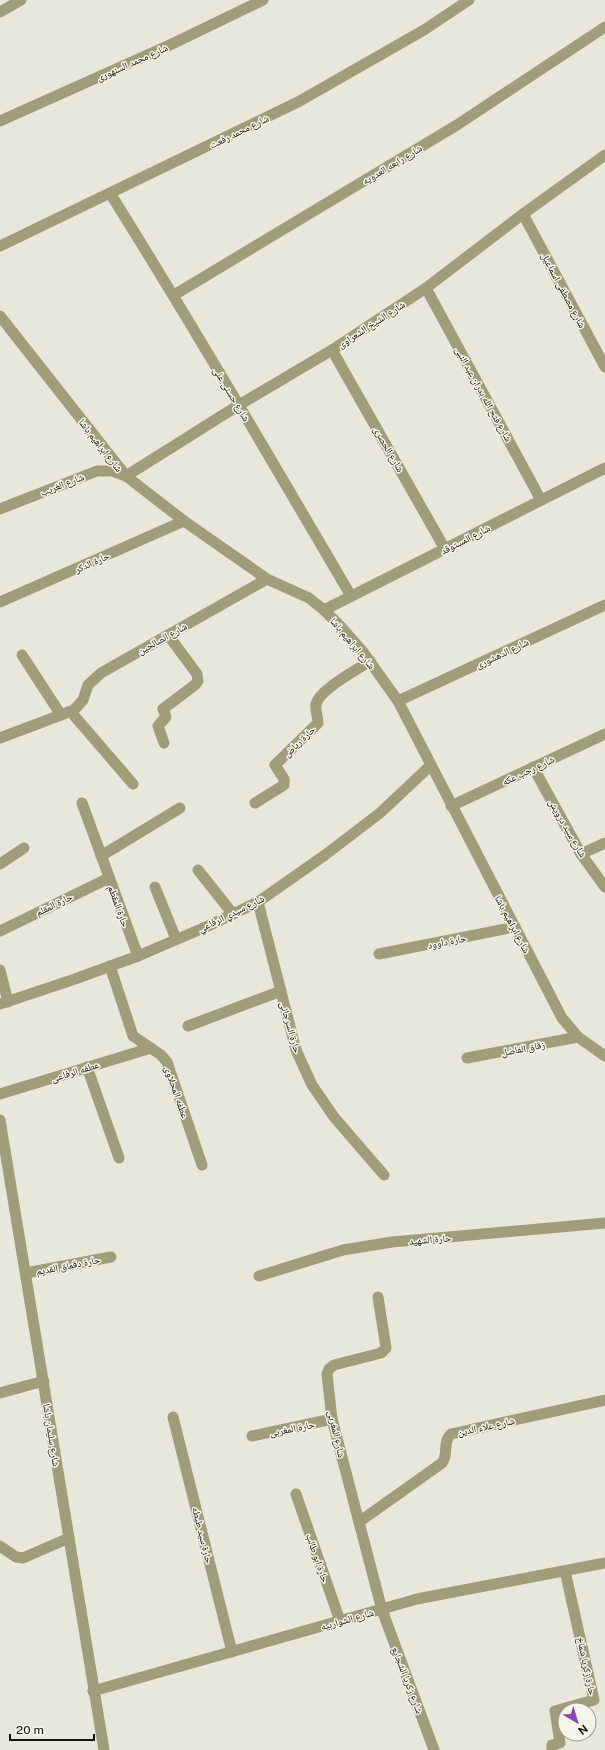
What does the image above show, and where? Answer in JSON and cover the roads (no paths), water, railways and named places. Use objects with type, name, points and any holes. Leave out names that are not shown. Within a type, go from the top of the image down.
[{"type":"street","points":[[0,12],[21,0]]},
{"type":"street","name":"شارع محمد السنهورى","points":[[0,121],[172,44],[263,0]]},
{"type":"street","name":"شارع محمد رفعت","points":[[0,246],[298,102],[424,30],[469,0]]},
{"type":"street","name":"شارع رابعه العدويه","points":[[174,295],[457,125],[605,27]]},
{"type":"street","name":"شارع الشيخ الشعراوى","points":[[126,476],[239,404],[332,350],[426,288],[523,214],[605,155]]},
{"type":"street","name":"شارع حسنى على","points":[[110,193],[174,295],[351,596]]},
{"type":"street","name":"شارع مصطفى اسماعيل","points":[[523,214],[605,367]]},
{"type":"street","name":"شارع فتح الله بدران عبد النبى","points":[[426,288],[542,500]]},
{"type":"street","name":"شارع ابراهيم باشا","points":[[0,316],[4,330],[126,476],[184,521],[267,579],[309,598],[341,627],[370,661],[398,701],[430,766],[516,927],[562,1018],[578,1037],[603,1051]]},
{"type":"street","name":"شارع الحصرى","points":[[332,350],[446,549]]},
{"type":"street","name":"شارع المستوقد","points":[[324,610],[605,468]]},
{"type":"street","name":"شارع الغريب","points":[[0,508],[97,472],[112,471],[126,476]]},
{"type":"street","name":"حارة الدكر","points":[[0,602],[184,521]]},
{"type":"street","name":"شارع الصالحين","points":[[0,738],[66,713],[79,706],[83,700],[88,685],[97,676],[267,579]]},
{"type":"street","name":"شارع الدهشورى","points":[[398,701],[605,606]]},
{"type":"street","points":[[164,743],[158,726],[166,717],[163,709],[196,684],[198,678],[197,674],[168,635]]},
{"type":"street","points":[[22,655],[66,713],[133,784]]},
{"type":"street","name":"حارة رياض","points":[[255,803],[284,785],[284,779],[275,765],[318,723],[316,705],[319,698],[326,690],[370,661]]},
{"type":"street","name":"شارع رجب عكه","points":[[451,806],[605,734]]},
{"type":"street","name":"شارع سيدي الرفاعي","points":[[4,1003],[138,956],[258,902],[325,855],[380,813],[430,766]]},
{"type":"street","name":"شارع سيد درويش","points":[[533,767],[581,854],[605,887]]},
{"type":"street","name":"حارة المقطم","points":[[82,803],[138,956]]},
{"type":"street","points":[[101,856],[180,808]]},
{"type":"street","points":[[581,854],[605,844]]},
{"type":"street","points":[[0,864],[24,848]]},
{"type":"street","points":[[198,870],[233,914]]},
{"type":"street","name":"حارة المقلم","points":[[0,930],[109,878]]},
{"type":"street","points":[[155,887],[176,939]]},
{"type":"street","name":"حارة السرجانى","points":[[258,902],[296,1050],[312,1085],[334,1117],[384,1175]]},
{"type":"street","name":"حارة داوود","points":[[379,954],[516,927]]},
{"type":"street","name":"عطفه المحلاوى","points":[[110,966],[133,1036],[162,1055],[167,1062],[202,1166]]},
{"type":"street","points":[[0,970],[4,1003]]},
{"type":"street","points":[[188,1026],[281,991]]},
{"type":"street","name":"زقاق الفاضل","points":[[467,1058],[578,1037]]},
{"type":"street","name":"عطفه الرفاعى","points":[[0,1094],[150,1048]]},
{"type":"street","points":[[87,1067],[119,1158]]},
{"type":"street","name":"شارع سليمان باشا","points":[[0,1120],[1,1134],[26,1273],[93,1691],[104,1750]]},
{"type":"street","name":"حارة الشهيد","points":[[259,1276],[343,1250],[392,1242],[605,1223]]},
{"type":"street","name":"حارة دقماق القديم","points":[[26,1273],[110,1257]]},
{"type":"street","name":"شارع المغربى","points":[[378,1297],[386,1348],[381,1353],[334,1365],[329,1369],[327,1374],[332,1419],[382,1610]]},
{"type":"street","points":[[0,1393],[44,1381]]},
{"type":"street","name":"شارع علاء الدين","points":[[359,1522],[442,1463],[446,1456],[446,1442],[451,1434],[605,1400]]},
{"type":"street","name":"حارة سيد طيطه","points":[[173,1417],[232,1652]]},
{"type":"street","name":"حارة المغربى","points":[[252,1436],[332,1419]]},
{"type":"street","name":"حارة ابو طالب","points":[[296,1494],[340,1621]]},
{"type":"street","points":[[0,1546],[16,1557],[22,1558],[69,1538]]},
{"type":"street","name":"شارع الشواربيه","points":[[93,1691],[417,1599],[605,1563]]},
{"type":"street","name":"حارة زكريا شماخ","points":[[552,1750],[552,1745],[560,1743],[556,1711],[594,1699],[565,1571]]},
{"type":"street","name":"شارع زكريا الشجايع","points":[[382,1610],[434,1750]]}]
